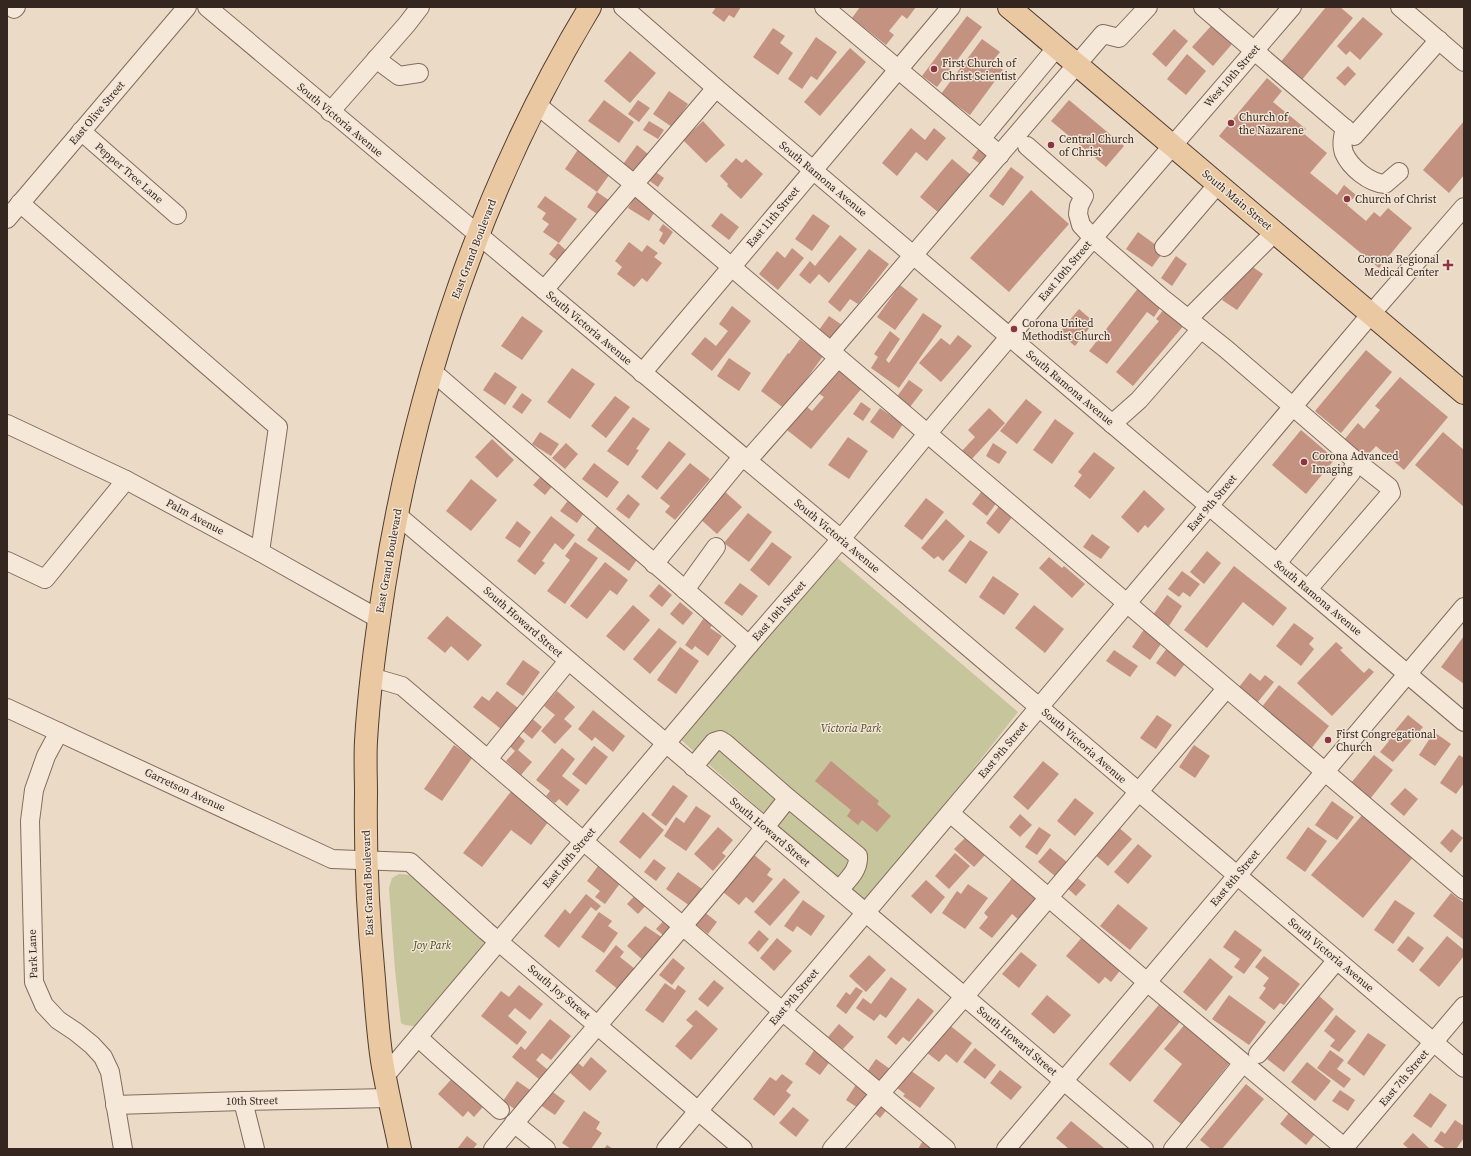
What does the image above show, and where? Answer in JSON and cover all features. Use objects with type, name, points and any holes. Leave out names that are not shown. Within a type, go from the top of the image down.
[{"type":"main road","name":"East Grand Boulevard","points":[[400,1149],[389,1098],[380,1044],[372,958],[366,860],[366,745],[371,677],[396,514],[414,437],[432,371],[478,234],[536,104],[590,7]]},
{"type":"main road","name":"South Main Street","points":[[1009,7],[1464,393]]},
{"type":"street","points":[[12,7],[14,9],[16,7]]},
{"type":"street","name":"East Olive Street","points":[[7,219],[187,7]]},
{"type":"street","name":"South Victoria Avenue","points":[[207,7],[330,112],[478,234],[841,539],[1464,1068]]},
{"type":"street","points":[[330,112],[420,7]]},
{"type":"street","name":"South Ramona Avenue","points":[[623,7],[716,88],[1464,722]]},
{"type":"street","points":[[825,7],[1000,155]]},
{"type":"street","name":"East 11th Street","points":[[642,373],[951,7]]},
{"type":"street","points":[[654,564],[834,355],[913,255],[1078,65],[1103,34],[1119,38],[1148,7]]},
{"type":"street","points":[[1203,7],[1354,136],[1438,40]]},
{"type":"street","name":"West 10th Street","points":[[1172,145],[1292,7]]},
{"type":"street","points":[[1400,7],[1464,62]]},
{"type":"street","points":[[981,139],[1056,47]]},
{"type":"street","points":[[376,59],[399,76],[420,73]]},
{"type":"street","points":[[544,290],[716,88]]},
{"type":"street","points":[[536,104],[732,267],[1126,604],[1464,890]]},
{"type":"street","points":[[1345,128],[1342,139],[1344,152],[1353,166],[1359,171],[1378,184],[1385,184],[1399,172]]},
{"type":"street","name":"Pepper Tree Lane","points":[[81,131],[177,215]]},
{"type":"street","name":"East 10th Street","points":[[385,1076],[749,645],[841,539],[927,434],[1172,145]]},
{"type":"street","points":[[1027,146],[1084,196],[1079,206],[1078,214],[1081,225],[1093,238],[1162,298],[1226,349],[1389,488],[1391,493],[1308,589]]},
{"type":"street","points":[[1164,247],[1218,184]]},
{"type":"street","points":[[20,203],[278,427],[260,552]]},
{"type":"street","name":"East 9th Street","points":[[666,1149],[1371,314],[1464,207]]},
{"type":"street","points":[[1112,424],[1139,400],[1194,324],[1275,232]]},
{"type":"street","points":[[432,371],[749,645]]},
{"type":"street","name":"Palm Avenue","points":[[7,424],[126,480],[260,552],[379,619]]},
{"type":"street","points":[[1277,563],[1351,473],[1356,461]]},
{"type":"street","points":[[7,561],[45,580],[126,480]]},
{"type":"street","name":"South Howard Street","points":[[396,514],[764,828],[1144,1149]]},
{"type":"street","points":[[685,590],[716,547]]},
{"type":"street","name":"East 8th Street","points":[[1006,1149],[1464,607]]},
{"type":"street","points":[[488,759],[568,661]]},
{"type":"street","points":[[371,677],[402,686],[782,1011],[946,1149]]},
{"type":"street","points":[[832,1149],[964,997],[1226,689]]},
{"type":"street","name":"Garretson Avenue","points":[[7,708],[332,858],[366,860]]},
{"type":"street","name":"Park Lane","points":[[59,732],[46,756],[34,790],[30,821],[34,982],[44,1005],[58,1020],[92,1045],[103,1057],[110,1072],[123,1149]]},
{"type":"street","points":[[693,767],[714,742],[720,740],[725,743],[858,856],[859,864],[838,890]]},
{"type":"street","points":[[492,1149],[683,926],[788,798]]},
{"type":"street","points":[[950,813],[1147,982],[1251,1058],[1344,1149]]},
{"type":"street","name":"South Joy Street","points":[[366,860],[410,862],[498,941],[743,1149]]},
{"type":"street","points":[[1173,1149],[1337,960]]},
{"type":"street","name":"East 7th Street","points":[[1344,1149],[1464,1006]]},
{"type":"street","points":[[418,1037],[500,1110]]},
{"type":"street","name":"10th Street","points":[[115,1105],[389,1098]]},
{"type":"street","points":[[243,1101],[255,1149]]},
{"type":"street","points":[[514,1122],[546,1149]]},
{"type":"green space","name":"Victoria Park","points":[[834,555],[1018,712],[864,902],[679,738]]},
{"type":"green space","name":"Joy Park","points":[[399,874],[409,875],[414,878],[483,937],[484,940],[481,948],[414,1026],[401,1023],[395,970],[389,888],[392,878]]},
{"type":"building","points":[[716,7],[741,7],[734,18],[729,15],[724,22],[712,13]]},
{"type":"building","points":[[860,7],[916,7],[907,19],[902,15],[889,31],[894,35],[886,45],[852,18]]},
{"type":"building","points":[[1326,7],[1340,7],[1353,18],[1301,81],[1279,64]]},
{"type":"building","points":[[967,16],[982,27],[937,87],[922,76]]},
{"type":"building","points":[[1363,17],[1383,34],[1360,60],[1350,51],[1346,55],[1337,46]]},
{"type":"building","points":[[1211,26],[1232,44],[1213,66],[1192,47]]},
{"type":"building","points":[[773,28],[785,36],[780,43],[793,53],[778,75],[753,57]]},
{"type":"building","points":[[1174,29],[1188,41],[1166,67],[1152,54]]},
{"type":"building","points":[[816,37],[837,52],[817,80],[811,76],[802,89],[788,79]]},
{"type":"building","points":[[982,39],[1000,52],[992,62],[1003,70],[970,115],[941,94]]},
{"type":"building","points":[[850,48],[866,62],[820,116],[804,102]]},
{"type":"building","points":[[630,51],[656,73],[630,103],[604,81]]},
{"type":"building","points":[[1187,54],[1206,71],[1186,95],[1167,79]]},
{"type":"building","points":[[1348,66],[1356,74],[1345,86],[1336,78]]},
{"type":"building","points":[[1267,78],[1282,91],[1273,102],[1306,129],[1303,133],[1327,153],[1310,173],[1337,195],[1344,185],[1356,195],[1347,205],[1366,221],[1374,212],[1380,217],[1388,208],[1412,228],[1379,268],[1219,136]]},
{"type":"building","points":[[669,91],[688,104],[672,127],[653,114]]},
{"type":"building","points":[[604,100],[634,122],[619,143],[588,121]]},
{"type":"building","points":[[638,100],[650,108],[639,122],[628,114]]},
{"type":"building","points":[[1069,100],[1124,146],[1106,167],[1051,121]]},
{"type":"building","points":[[649,121],[664,130],[658,139],[643,130]]},
{"type":"building","points":[[703,121],[725,145],[706,163],[683,140]]},
{"type":"building","points":[[1464,121],[1464,175],[1449,193],[1423,170]]},
{"type":"building","points":[[911,128],[925,140],[934,128],[946,138],[927,161],[916,152],[897,176],[882,163]]},
{"type":"building","points":[[637,145],[648,154],[632,176],[621,167]]},
{"type":"building","points":[[981,145],[991,152],[982,165],[972,158]]},
{"type":"building","points":[[579,148],[612,171],[597,192],[565,169]]},
{"type":"building","points":[[736,158],[742,163],[746,159],[763,174],[741,199],[727,186],[728,184],[720,176]]},
{"type":"building","points":[[952,159],[971,175],[939,213],[920,197]]},
{"type":"building","points":[[1011,167],[1024,177],[1003,206],[989,196]]},
{"type":"building","points":[[653,170],[664,178],[658,187],[647,179]]},
{"type":"building","points":[[1031,190],[1069,224],[1009,292],[970,258]]},
{"type":"building","points":[[597,192],[610,201],[600,216],[587,207]]},
{"type":"building","points":[[637,194],[657,208],[649,221],[628,208]]},
{"type":"building","points":[[545,196],[577,219],[559,243],[543,232],[549,224],[542,219],[546,213],[537,207]]},
{"type":"building","points":[[721,213],[739,227],[729,240],[711,226]]},
{"type":"building","points":[[813,214],[830,226],[812,251],[795,239]]},
{"type":"building","points":[[663,224],[673,232],[664,245],[659,241],[663,233],[659,230]]},
{"type":"building","points":[[1138,232],[1164,251],[1152,267],[1126,249]]},
{"type":"building","points":[[840,235],[857,249],[829,283],[819,274],[810,284],[799,275],[810,261],[815,266]]},
{"type":"building","points":[[629,242],[642,252],[647,245],[658,253],[654,257],[662,263],[647,282],[642,278],[634,287],[617,274],[622,267],[615,261]]},
{"type":"building","points":[[558,243],[568,252],[559,262],[549,254]]},
{"type":"building","points":[[792,248],[804,258],[778,290],[759,274],[777,251],[785,258]]},
{"type":"building","points":[[869,249],[889,264],[858,304],[850,299],[840,312],[828,302]]},
{"type":"building","points":[[1176,256],[1187,264],[1172,286],[1161,278]]},
{"type":"building","points":[[1248,264],[1263,274],[1237,310],[1222,300]]},
{"type":"building","points":[[900,285],[918,299],[895,330],[877,317]]},
{"type":"building","points":[[1139,287],[1162,305],[1154,317],[1147,312],[1107,364],[1089,351]]},
{"type":"building","points":[[732,306],[751,321],[712,371],[691,354],[705,337],[716,346],[728,331],[719,324]]},
{"type":"building","points":[[1165,308],[1185,324],[1133,386],[1116,372],[1159,321],[1156,319]]},
{"type":"building","points":[[1079,309],[1094,322],[1075,346],[1059,333]]},
{"type":"building","points":[[923,313],[942,326],[899,388],[871,368],[878,357],[874,354],[890,331],[900,339],[886,360],[889,363]]},
{"type":"building","points":[[522,316],[543,331],[522,360],[501,346]]},
{"type":"building","points":[[829,316],[842,325],[832,339],[819,330]]},
{"type":"building","points":[[958,335],[972,346],[941,382],[919,363],[941,338],[950,345]]},
{"type":"building","points":[[800,339],[823,356],[785,409],[761,391],[788,353],[789,354]]},
{"type":"building","points":[[1366,350],[1392,372],[1341,433],[1315,411]]},
{"type":"building","points":[[729,358],[751,373],[739,391],[717,376]]},
{"type":"building","points":[[572,368],[595,384],[570,419],[547,402]]},
{"type":"building","points":[[837,369],[862,388],[811,449],[787,430],[806,406],[812,411],[824,397],[818,393]]},
{"type":"building","points":[[495,372],[517,387],[505,405],[483,390]]},
{"type":"building","points":[[1400,377],[1448,417],[1404,470],[1376,446],[1365,458],[1344,440],[1358,423],[1364,429],[1380,410],[1375,406]]},
{"type":"building","points":[[909,380],[923,390],[910,407],[896,398]]},
{"type":"building","points":[[522,393],[532,400],[522,414],[512,407]]},
{"type":"building","points":[[615,396],[630,407],[606,438],[591,426]]},
{"type":"building","points":[[1026,399],[1042,412],[1017,444],[1000,431]]},
{"type":"building","points":[[861,402],[871,409],[863,421],[853,414]]},
{"type":"building","points":[[880,408],[903,424],[893,439],[870,422]]},
{"type":"building","points":[[989,408],[1005,423],[970,461],[961,452],[975,437],[968,430]]},
{"type":"building","points":[[633,417],[650,429],[636,449],[639,450],[628,466],[607,451]]},
{"type":"building","points":[[1055,419],[1074,433],[1052,464],[1033,450]]},
{"type":"building","name":"Corona Advanced Imaging","points":[[1301,430],[1335,459],[1306,494],[1272,465]]},
{"type":"building","points":[[540,432],[559,444],[551,456],[532,444]]},
{"type":"building","points":[[1443,432],[1464,450],[1464,507],[1415,465]]},
{"type":"building","points":[[848,437],[868,451],[849,479],[828,465]]},
{"type":"building","points":[[492,439],[514,460],[497,478],[475,457]]},
{"type":"building","points":[[669,441],[686,454],[657,490],[641,477]]},
{"type":"building","points":[[566,443],[578,454],[565,469],[552,458]]},
{"type":"building","points":[[993,443],[1007,452],[999,464],[986,456]]},
{"type":"building","points":[[1094,452],[1115,468],[1090,499],[1074,486],[1082,475],[1078,472]]},
{"type":"building","points":[[594,463],[619,482],[607,498],[582,479]]},
{"type":"building","points":[[690,463],[710,479],[675,520],[665,512],[670,506],[660,498]]},
{"type":"building","points":[[543,474],[554,484],[545,495],[533,485]]},
{"type":"building","points":[[471,479],[497,500],[471,531],[446,511]]},
{"type":"building","points":[[723,490],[742,507],[717,534],[698,517]]},
{"type":"building","points":[[1144,490],[1165,509],[1148,528],[1145,525],[1138,533],[1121,517]]},
{"type":"building","points":[[982,491],[997,502],[987,516],[972,504]]},
{"type":"building","points":[[628,494],[640,504],[629,519],[616,509]]},
{"type":"building","points":[[570,498],[586,510],[577,523],[560,511]]},
{"type":"building","points":[[926,498],[944,512],[922,540],[904,526]]},
{"type":"building","points":[[1000,505],[1013,516],[999,534],[986,523]]},
{"type":"building","points":[[748,513],[772,532],[749,562],[724,543]]},
{"type":"building","points":[[551,516],[575,535],[563,550],[555,543],[542,561],[545,563],[535,575],[517,561]]},
{"type":"building","points":[[946,519],[965,536],[943,561],[938,556],[934,559],[921,548]]},
{"type":"building","points":[[517,521],[531,532],[520,548],[505,538]]},
{"type":"building","points":[[599,523],[639,557],[629,571],[587,540]]},
{"type":"building","points":[[1092,534],[1110,547],[1101,559],[1083,547]]},
{"type":"building","points":[[970,540],[988,552],[966,584],[948,571]]},
{"type":"building","points":[[575,542],[598,558],[565,604],[547,591],[570,560],[565,556]]},
{"type":"building","points":[[772,542],[792,557],[769,586],[750,570]]},
{"type":"building","points":[[1207,551],[1221,563],[1204,584],[1190,572]]},
{"type":"building","points":[[1049,557],[1062,568],[1064,566],[1085,584],[1072,598],[1039,568]]},
{"type":"building","points":[[605,562],[628,580],[617,595],[610,590],[587,619],[570,606]]},
{"type":"building","points":[[1234,566],[1287,608],[1273,626],[1243,602],[1207,648],[1184,630]]},
{"type":"building","points":[[1182,571],[1200,584],[1190,597],[1183,592],[1179,597],[1168,589]]},
{"type":"building","points":[[993,576],[1019,594],[1004,615],[979,597]]},
{"type":"building","points":[[740,583],[758,596],[742,616],[724,603]]},
{"type":"building","points":[[659,584],[672,595],[662,607],[649,596]]},
{"type":"building","points":[[1167,595],[1182,606],[1169,626],[1153,615]]},
{"type":"building","points":[[680,602],[693,613],[683,625],[670,614]]},
{"type":"building","points":[[633,605],[650,620],[624,651],[606,636]]},
{"type":"building","points":[[1034,605],[1064,629],[1045,653],[1015,628]]},
{"type":"building","points":[[706,615],[715,621],[710,628],[722,636],[708,656],[695,646],[692,650],[685,645]]},
{"type":"building","points":[[447,616],[482,645],[468,661],[451,646],[445,653],[427,638]]},
{"type":"building","points":[[1294,623],[1314,638],[1309,644],[1314,649],[1301,666],[1276,646]]},
{"type":"building","points":[[659,628],[677,642],[650,674],[633,659]]},
{"type":"building","points":[[1145,628],[1163,641],[1150,660],[1132,647]]},
{"type":"building","points":[[1464,636],[1464,684],[1441,667]]},
{"type":"building","points":[[1336,642],[1343,648],[1340,650],[1364,673],[1369,668],[1374,672],[1332,716],[1297,683]]},
{"type":"building","points":[[680,647],[699,661],[676,694],[657,680]]},
{"type":"building","points":[[1168,647],[1187,661],[1175,677],[1156,663]]},
{"type":"building","points":[[1114,650],[1138,666],[1130,677],[1106,661]]},
{"type":"building","points":[[523,660],[540,672],[523,696],[506,684]]},
{"type":"building","points":[[1250,673],[1260,681],[1265,675],[1274,682],[1257,703],[1239,687]]},
{"type":"building","points":[[1279,685],[1329,726],[1311,749],[1261,708]]},
{"type":"building","points":[[497,691],[518,708],[501,729],[473,707],[482,696],[489,701]]},
{"type":"building","points":[[557,691],[575,707],[564,719],[572,726],[555,744],[541,731],[555,715],[544,706]]},
{"type":"building","points":[[593,710],[625,736],[613,752],[595,737],[592,741],[578,729]]},
{"type":"building","points":[[1157,715],[1172,725],[1156,749],[1140,738]]},
{"type":"building","points":[[1408,715],[1423,727],[1393,762],[1380,752],[1389,741],[1388,739]]},
{"type":"building","points":[[529,716],[542,727],[532,739],[519,728]]},
{"type":"building","points":[[515,732],[525,741],[518,750],[532,762],[521,775],[506,761],[515,751],[506,743]]},
{"type":"building","points":[[1434,732],[1451,744],[1435,766],[1419,755]]},
{"type":"building","points":[[454,745],[472,758],[442,801],[424,789]]},
{"type":"building","points":[[1194,745],[1210,756],[1195,778],[1179,767]]},
{"type":"building","points":[[594,746],[608,757],[586,785],[572,774]]},
{"type":"building","points":[[562,748],[575,759],[562,776],[580,790],[567,806],[559,799],[555,803],[546,796],[550,791],[536,780]]},
{"type":"building","points":[[1374,755],[1393,770],[1370,799],[1351,783]]},
{"type":"building","points":[[1459,755],[1464,758],[1464,783],[1456,794],[1440,783]]},
{"type":"building","points":[[831,761],[879,801],[877,804],[891,816],[877,832],[862,820],[858,825],[847,816],[851,810],[815,781]]},
{"type":"building","points":[[1043,761],[1059,774],[1028,810],[1013,797]]},
{"type":"building","points":[[673,785],[688,796],[666,826],[651,815]]},
{"type":"building","points":[[1405,788],[1418,799],[1404,816],[1390,804]]},
{"type":"building","points":[[513,789],[551,818],[531,845],[511,830],[482,867],[463,853]]},
{"type":"building","points":[[1075,798],[1094,813],[1075,836],[1057,821]]},
{"type":"building","points":[[1332,801],[1354,817],[1337,840],[1315,825]]},
{"type":"building","points":[[696,806],[711,816],[686,851],[664,836],[676,817],[684,823]]},
{"type":"building","points":[[643,812],[664,830],[640,859],[619,842]]},
{"type":"building","points":[[1020,814],[1032,825],[1020,837],[1009,827]]},
{"type":"building","points":[[1363,814],[1414,856],[1363,918],[1311,875]]},
{"type":"building","points":[[1117,826],[1132,839],[1108,866],[1093,853]]},
{"type":"building","points":[[718,827],[733,840],[722,853],[726,856],[713,871],[694,854]]},
{"type":"building","points":[[1039,827],[1051,835],[1037,855],[1025,847]]},
{"type":"building","points":[[1308,827],[1327,841],[1305,872],[1286,858]]},
{"type":"building","points":[[1452,829],[1463,838],[1451,853],[1440,843]]},
{"type":"building","points":[[966,837],[985,855],[974,867],[954,849]]},
{"type":"building","points":[[1138,844],[1152,856],[1128,884],[1114,872]]},
{"type":"building","points":[[1050,848],[1067,862],[1055,876],[1038,862]]},
{"type":"building","points":[[955,853],[970,866],[949,889],[935,876]]},
{"type":"building","points":[[753,854],[771,869],[767,875],[773,879],[753,903],[746,897],[739,905],[723,892]]},
{"type":"building","points":[[654,859],[666,868],[656,881],[644,872]]},
{"type":"building","points":[[598,866],[621,882],[605,904],[595,897],[600,891],[587,881]]},
{"type":"building","points":[[678,872],[702,889],[690,906],[666,889]]},
{"type":"building","points":[[1074,875],[1086,885],[1076,896],[1065,886]]},
{"type":"building","points":[[1014,876],[1038,896],[1019,920],[1012,914],[992,938],[979,928],[988,917],[984,913]]},
{"type":"building","points":[[784,878],[800,892],[770,926],[754,912]]},
{"type":"building","points":[[926,880],[945,897],[931,914],[911,896]]},
{"type":"building","points":[[968,884],[988,898],[965,929],[942,913],[957,891],[961,894]]},
{"type":"building","points":[[640,890],[651,900],[638,914],[627,904]]},
{"type":"building","points":[[1451,893],[1464,903],[1464,940],[1433,916]]},
{"type":"building","points":[[586,894],[601,906],[596,911],[591,907],[559,948],[544,936],[565,909],[570,914]]},
{"type":"building","points":[[803,900],[825,916],[811,936],[797,926],[793,932],[784,926]]},
{"type":"building","points":[[1395,900],[1415,913],[1393,944],[1374,930]]},
{"type":"building","points":[[1118,904],[1148,928],[1130,950],[1100,926]]},
{"type":"building","points":[[703,911],[717,922],[708,934],[694,923]]},
{"type":"building","points":[[599,912],[612,921],[608,926],[618,933],[604,953],[581,937]]},
{"type":"building","points":[[668,916],[677,924],[665,937],[656,929]]},
{"type":"building","points":[[645,926],[663,938],[644,961],[627,946]]},
{"type":"building","points":[[759,930],[769,939],[758,952],[748,943]]},
{"type":"building","points":[[1235,930],[1262,950],[1244,974],[1234,967],[1240,959],[1223,947]]},
{"type":"building","points":[[1084,935],[1122,968],[1111,982],[1105,977],[1099,984],[1066,956]]},
{"type":"building","points":[[1408,936],[1424,948],[1413,963],[1397,950]]},
{"type":"building","points":[[1447,936],[1464,950],[1464,956],[1439,987],[1419,970]]},
{"type":"building","points":[[777,938],[792,951],[774,971],[760,958]]},
{"type":"building","points":[[616,945],[624,952],[620,957],[635,969],[619,990],[595,971]]},
{"type":"building","points":[[1021,952],[1037,965],[1019,988],[1002,974]]},
{"type":"building","points":[[869,955],[886,970],[866,992],[849,976]]},
{"type":"building","points":[[1264,956],[1300,984],[1284,1005],[1280,1003],[1274,1010],[1259,998],[1266,988],[1263,986],[1269,978],[1255,967]]},
{"type":"building","points":[[673,958],[685,968],[672,985],[659,975]]},
{"type":"building","points":[[1210,958],[1233,977],[1206,1011],[1183,992]]},
{"type":"building","points":[[891,977],[907,989],[886,1018],[880,1014],[874,1021],[856,1008],[863,998],[871,1004]]},
{"type":"building","points":[[714,980],[724,988],[708,1007],[698,999]]},
{"type":"building","points":[[665,983],[675,990],[678,985],[686,991],[663,1023],[645,1010]]},
{"type":"building","points":[[519,985],[543,1004],[530,1020],[515,1008],[508,1016],[527,1032],[517,1045],[481,1016],[501,991],[509,997]]},
{"type":"building","points":[[856,987],[863,991],[846,1014],[836,1006],[846,992],[850,995]]},
{"type":"building","points":[[1047,995],[1071,1015],[1054,1034],[1031,1014]]},
{"type":"building","points":[[1229,995],[1266,1022],[1249,1045],[1212,1019]]},
{"type":"building","points":[[1318,995],[1334,1009],[1284,1072],[1267,1059]]},
{"type":"building","points":[[918,998],[934,1011],[909,1042],[903,1037],[896,1045],[887,1037]]},
{"type":"building","points":[[1163,1000],[1184,1017],[1130,1082],[1109,1064]]},
{"type":"building","points":[[696,1010],[718,1029],[691,1060],[675,1046],[693,1026],[686,1020]]},
{"type":"building","points":[[1336,1015],[1356,1031],[1339,1052],[1330,1046],[1335,1040],[1324,1031]]},
{"type":"building","points":[[550,1019],[571,1036],[551,1060],[542,1053],[536,1060],[548,1070],[540,1080],[512,1057],[521,1046],[525,1050]]},
{"type":"building","points":[[1186,1023],[1232,1060],[1181,1124],[1153,1101],[1182,1064],[1164,1049]]},
{"type":"building","points":[[839,1024],[854,1037],[843,1049],[828,1037]]},
{"type":"building","points":[[948,1024],[972,1043],[957,1063],[946,1054],[939,1062],[926,1052]]},
{"type":"building","points":[[1368,1033],[1386,1045],[1364,1076],[1347,1063]]},
{"type":"building","points":[[975,1048],[996,1065],[985,1079],[963,1062]]},
{"type":"building","points":[[815,1049],[831,1060],[820,1075],[805,1064]]},
{"type":"building","points":[[1330,1050],[1344,1060],[1337,1069],[1351,1079],[1344,1088],[1317,1068]]},
{"type":"building","points":[[591,1057],[607,1071],[590,1091],[568,1071],[577,1062],[583,1067]]},
{"type":"building","points":[[876,1059],[890,1069],[880,1082],[867,1072]]},
{"type":"building","points":[[1307,1062],[1331,1081],[1315,1101],[1291,1082]]},
{"type":"building","points":[[910,1070],[935,1088],[920,1108],[903,1096],[905,1094],[897,1088]]},
{"type":"building","points":[[1000,1070],[1022,1087],[1011,1100],[990,1083]]},
{"type":"building","points":[[457,1073],[489,1100],[474,1117],[468,1111],[463,1117],[438,1094]]},
{"type":"building","points":[[782,1074],[793,1082],[786,1091],[791,1095],[774,1116],[753,1099],[770,1077],[776,1081]]},
{"type":"building","points":[[517,1081],[533,1092],[519,1112],[503,1101]]},
{"type":"building","points":[[857,1083],[869,1092],[858,1108],[846,1100]]},
{"type":"building","points":[[1246,1084],[1264,1099],[1222,1149],[1211,1149],[1200,1140]]},
{"type":"building","points":[[550,1090],[565,1101],[555,1115],[540,1105]]},
{"type":"building","points":[[1340,1090],[1355,1100],[1348,1111],[1332,1101]]},
{"type":"building","points":[[1430,1093],[1447,1105],[1431,1128],[1413,1116]]},
{"type":"building","points":[[883,1101],[889,1107],[880,1118],[873,1112]]},
{"type":"building","points":[[793,1107],[809,1120],[796,1137],[779,1123]]},
{"type":"building","points":[[1293,1108],[1319,1129],[1306,1145],[1280,1124]]},
{"type":"building","points":[[584,1111],[600,1122],[596,1129],[602,1133],[591,1149],[571,1149],[562,1143]]},
{"type":"building","points":[[1455,1120],[1464,1126],[1464,1138],[1456,1149],[1446,1149],[1434,1141],[1441,1131],[1445,1134]]},
{"type":"building","points":[[1071,1121],[1104,1148],[1069,1149],[1056,1138]]},
{"type":"building","points":[[1413,1133],[1430,1149],[1409,1149],[1403,1144]]},
{"type":"building","points":[[467,1136],[477,1144],[473,1149],[457,1149]]},
{"type":"building","points":[[924,1139],[939,1149],[918,1149]]},
{"type":"building","points":[[607,1145],[613,1149],[604,1149]]},
{"type":"place","name":"First Church of Christ Scientist","points":[[934,69]]},
{"type":"place","name":"Church of the Nazarene","points":[[1231,123]]},
{"type":"place","name":"Central Church of Christ","points":[[1051,145]]},
{"type":"place","name":"Church of Christ","points":[[1347,199]]},
{"type":"place","name":"Corona Regional Medical Center","points":[[1448,265]]},
{"type":"place","name":"Corona United Methodist Church","points":[[1014,329]]},
{"type":"place","name":"Corona Advanced Imaging","points":[[1304,462]]},
{"type":"place","name":"First Congregational Church","points":[[1328,740]]}]
